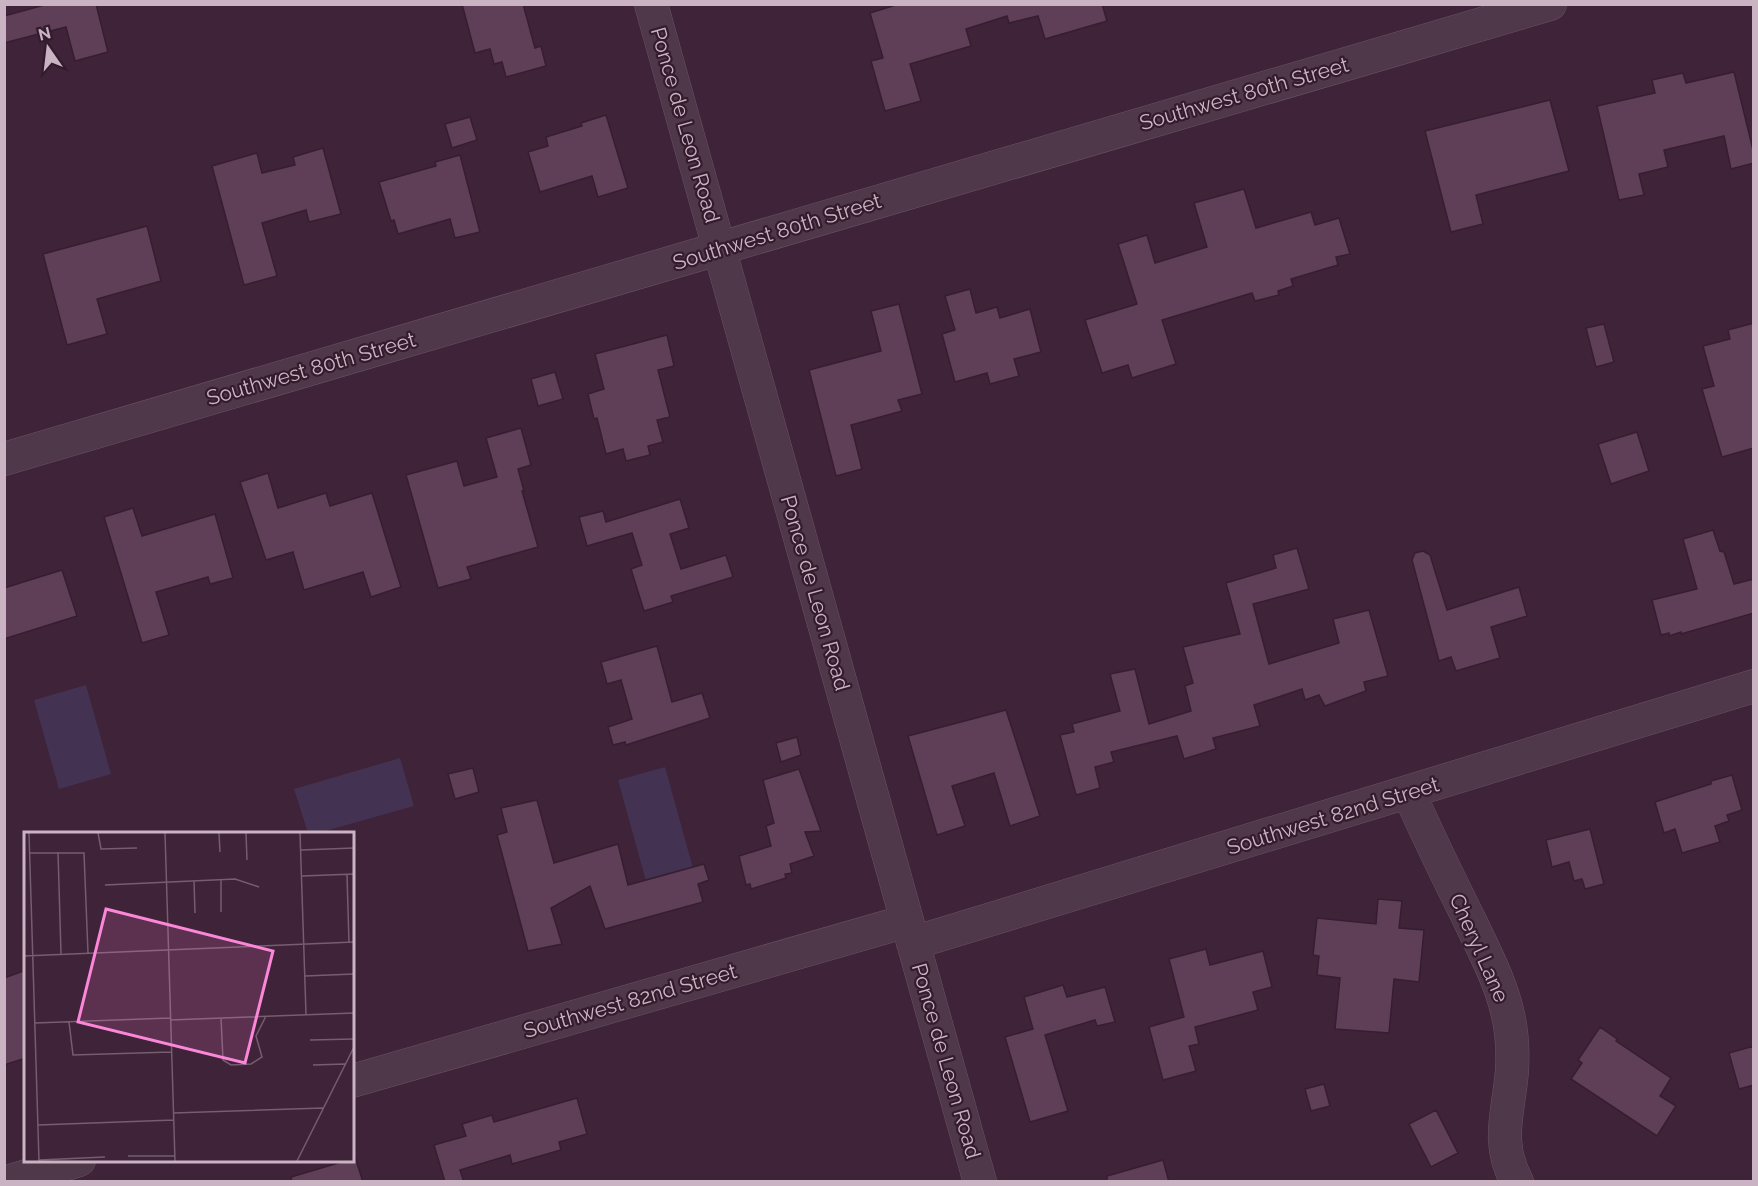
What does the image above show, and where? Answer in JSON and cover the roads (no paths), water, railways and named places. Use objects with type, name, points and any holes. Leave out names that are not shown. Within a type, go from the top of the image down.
[{"type":"street","name":"Ponce de Leon Road","points":[[651,4],[980,1182]]},
{"type":"street","name":"Southwest 80th Street","points":[[4,459],[1550,4]]},
{"type":"street","name":"Southwest 82nd Street","points":[[354,1080],[910,932],[1408,793],[1754,686]]},
{"type":"street","name":"Cheryl Lane","points":[[1408,793],[1489,961],[1505,1002],[1510,1029],[1512,1069],[1505,1113],[1504,1141],[1508,1163],[1517,1182]]},
{"type":"street","points":[[7,1182],[76,1162]]}]
